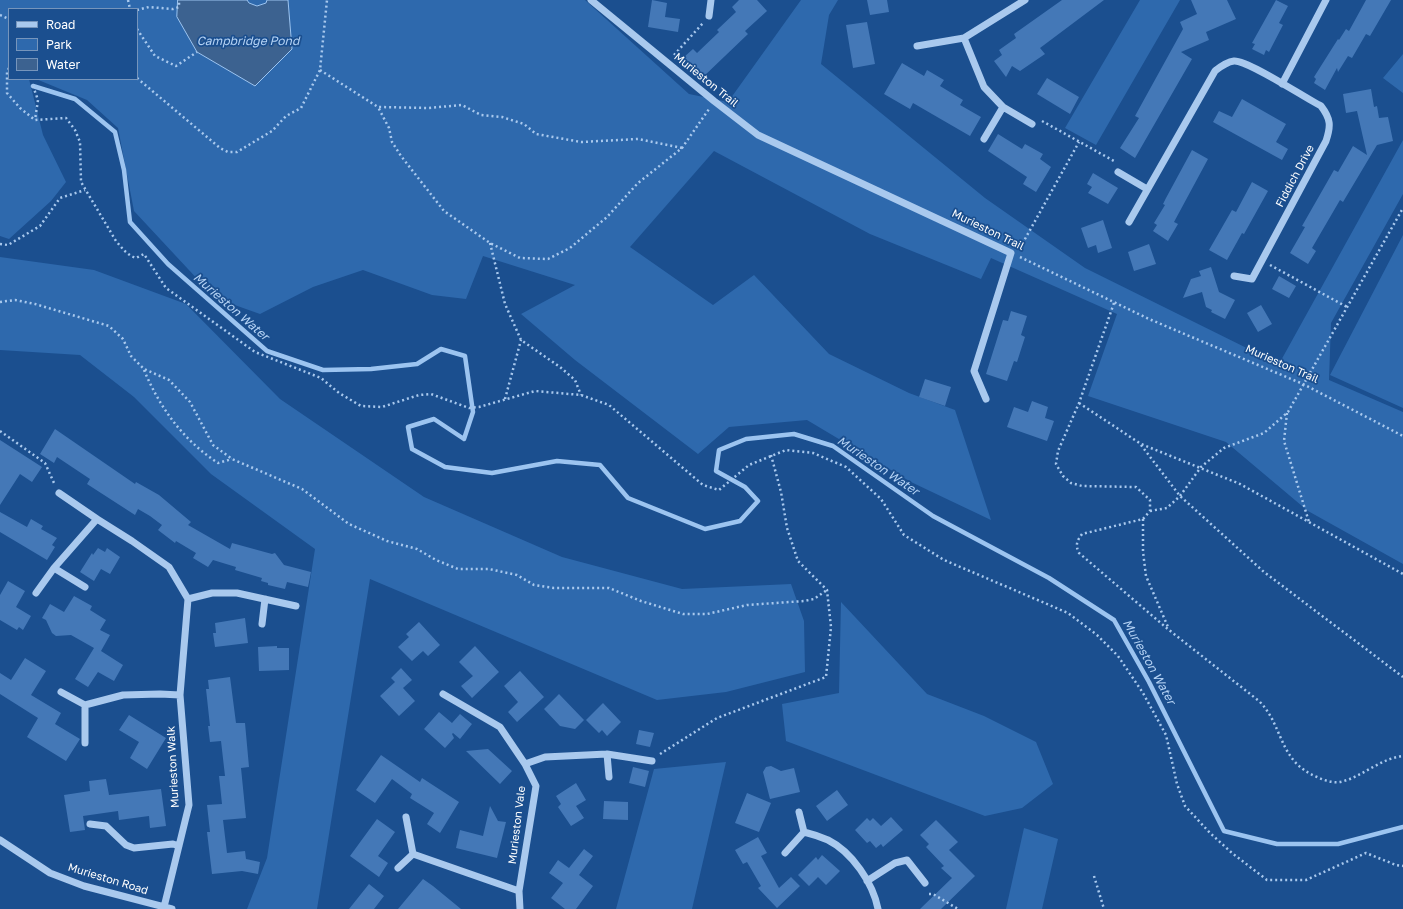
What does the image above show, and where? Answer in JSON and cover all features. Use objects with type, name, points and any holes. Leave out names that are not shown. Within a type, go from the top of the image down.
[{"type":"street","name":"Murieston Trail","points":[[591,0],[714,101],[758,135],[1014,254]]},
{"type":"street","points":[[709,16],[711,0]]},
{"type":"street","points":[[917,46],[964,38],[1024,0]]},
{"type":"street","points":[[1282,84],[1326,0]]},
{"type":"street","points":[[964,38],[984,88],[1003,107],[1032,124]]},
{"type":"street","name":"Fiddich Drive","points":[[1129,222],[1214,71],[1224,64],[1234,61],[1251,66],[1320,106],[1329,116],[1331,126],[1326,141],[1252,279],[1234,276]]},
{"type":"street","points":[[984,139],[1003,107]]},
{"type":"street","points":[[1118,172],[1147,189]]},
{"type":"street","points":[[986,399],[974,371],[1014,254]]},
{"type":"street","points":[[59,493],[169,567],[188,599],[212,593],[237,593],[296,606]]},
{"type":"street","points":[[36,593],[54,568],[97,519]]},
{"type":"street","points":[[54,568],[85,587]]},
{"type":"street","name":"Murieston Walk","points":[[168,908],[188,805],[180,695],[188,599]]},
{"type":"street","points":[[262,624],[265,599]]},
{"type":"street","points":[[61,692],[85,705],[123,695],[180,695]]},
{"type":"street","name":"Murieston Vale","points":[[443,694],[500,728],[525,764],[536,786],[519,892],[520,909]]},
{"type":"street","points":[[85,705],[85,743]]},
{"type":"street","points":[[607,754],[609,777]]},
{"type":"street","points":[[525,764],[545,757],[607,754],[652,761]]},
{"type":"street","points":[[799,812],[804,832]]},
{"type":"street","points":[[406,817],[413,854]]},
{"type":"street","points":[[90,824],[106,826],[126,845],[134,848],[172,844],[179,846]]},
{"type":"street","points":[[785,852],[804,832]]},
{"type":"street","points":[[804,832],[829,840],[847,853],[867,881],[878,909]]},
{"type":"street","name":"Murieston Road","points":[[0,840],[19,854],[50,873],[84,886],[168,908]]},
{"type":"street","points":[[413,854],[519,892]]},
{"type":"street","points":[[398,868],[413,854]]},
{"type":"street","points":[[867,881],[895,863],[906,860],[925,883]]},
{"type":"path","points":[[138,10],[149,7],[174,9],[179,7],[180,0]]},
{"type":"path","points":[[138,79],[220,148],[228,152],[237,152],[272,131],[286,116],[301,108],[320,70],[328,0]]},
{"type":"path","points":[[667,63],[709,16]]},
{"type":"path","points":[[138,30],[155,56],[176,66],[197,52]]},
{"type":"path","points":[[320,70],[378,107],[389,128],[392,142],[401,156],[444,211],[490,243],[520,258],[548,259],[570,248],[607,217],[638,183],[682,148],[714,101]]},
{"type":"path","points":[[8,80],[7,93],[20,108],[35,120],[66,118],[75,130],[80,142],[81,182],[116,241],[129,256],[136,258],[144,254],[166,288],[255,352],[321,378],[339,393],[361,406],[382,407],[419,395],[431,394],[469,408],[535,391],[581,395],[608,405],[703,485],[718,490],[749,465],[786,450],[813,453],[846,467],[881,499],[904,535],[944,560],[1068,613],[1098,635],[1118,656],[1143,693],[1166,735],[1177,784],[1185,806],[1210,833],[1232,853],[1267,880],[1306,880],[1366,853],[1396,865],[1403,866]]},
{"type":"path","points":[[33,86],[38,100],[35,120]]},
{"type":"path","points":[[378,107],[428,108],[462,105],[481,115],[502,117],[524,124],[536,134],[582,142],[638,139],[682,148]]},
{"type":"path","points":[[1032,124],[1044,121],[1118,163],[1118,172]]},
{"type":"path","points":[[1014,254],[1079,142]]},
{"type":"path","points":[[0,244],[8,245],[40,226],[60,198],[85,190]]},
{"type":"path","points":[[1309,522],[1284,441],[1288,412],[1403,208]]},
{"type":"path","points":[[490,243],[505,304],[521,340],[560,367],[575,380],[581,395]]},
{"type":"path","name":"Murieston Trail","points":[[1014,254],[1149,319],[1303,384],[1403,436]]},
{"type":"path","points":[[1262,260],[1347,307]]},
{"type":"path","points":[[0,302],[16,300],[109,326],[123,339],[131,356],[144,369],[169,380],[190,402],[213,445],[232,459],[302,489],[348,524],[388,541],[417,549],[436,560],[458,569],[489,568],[517,575],[534,585],[554,588],[609,588],[641,601],[683,614],[707,614],[747,606],[804,601],[814,599],[827,590]]},
{"type":"path","points":[[1114,303],[1079,403],[1058,451],[1056,464],[1063,476],[1071,483],[1082,486],[1136,487],[1150,500],[1150,512]]},
{"type":"path","points":[[505,399],[521,340]]},
{"type":"path","points":[[144,369],[154,394],[184,436],[218,463],[232,459]]},
{"type":"path","points":[[1079,403],[1141,444],[1240,484],[1403,574]]},
{"type":"path","points":[[1288,412],[1264,433],[1224,448],[1201,468],[1180,496],[1167,508],[1150,512],[1143,518],[1082,534],[1077,540],[1076,548],[1079,554],[1265,708],[1289,756],[1299,767],[1328,782],[1342,782],[1362,774],[1390,758],[1403,756]]},
{"type":"path","points":[[0,431],[45,463],[59,493]]},
{"type":"path","points":[[1141,444],[1180,496],[1264,572],[1403,677]]},
{"type":"path","points":[[652,761],[717,718],[826,677],[831,627],[827,590],[798,560],[787,528],[781,492],[771,455]]},
{"type":"path","points":[[1143,518],[1143,552],[1146,576],[1169,630]]},
{"type":"path","points":[[1094,876],[1104,909]]},
{"type":"path","points":[[925,883],[924,893],[933,894],[958,909]]},
{"type":"green space","points":[[0,0],[178,0],[177,17],[292,49],[288,0],[585,0],[689,94],[728,102],[801,0],[838,0],[829,15],[821,64],[985,198],[1085,268],[1279,364],[1403,140],[1403,194],[1331,323],[1329,380],[1403,412],[1403,564],[1308,511],[1226,442],[1088,396],[1117,314],[991,258],[981,279],[870,234],[714,151],[630,247],[713,305],[754,275],[829,354],[909,393],[955,410],[991,520],[911,482],[807,420],[729,427],[698,454],[575,360],[521,314],[575,285],[483,256],[466,299],[432,295],[363,270],[313,287],[260,314],[215,298],[134,211],[118,128],[87,100],[38,80],[138,80],[138,8],[8,8],[8,80],[29,80],[43,135],[66,182],[51,201],[9,239],[0,236]]},
{"type":"green space","points":[[247,0],[267,0],[266,3],[257,6],[249,3]]},
{"type":"green space","points":[[1140,0],[1180,0],[1096,145],[1065,128]]},
{"type":"green space","points":[[1403,54],[1403,93],[1383,78]]},
{"type":"green space","points":[[1403,235],[1403,408],[1330,375]]},
{"type":"green space","points":[[0,257],[94,270],[186,304],[280,399],[424,497],[562,557],[682,589],[791,584],[804,621],[805,672],[726,692],[657,700],[370,579],[317,909],[247,909],[267,858],[315,549],[211,474],[134,397],[80,355],[0,350]]},
{"type":"green space","points":[[841,602],[927,694],[984,716],[1036,742],[1053,784],[1022,808],[985,816],[786,741],[782,704],[839,693]]},
{"type":"green space","points":[[726,762],[692,909],[616,909],[654,769]]},
{"type":"green space","points":[[1024,828],[1058,839],[1042,909],[1006,909]]},
{"type":"water","name":"Campbridge Pond","points":[[178,0],[247,0],[249,3],[257,6],[266,3],[267,0],[288,0],[292,49],[255,86],[197,52],[177,17]]},
{"type":"building","points":[[652,0],[667,3],[665,17],[680,19],[678,32],[648,27]]},
{"type":"building","points":[[739,0],[757,0],[767,11],[745,31],[748,34],[702,78],[683,58],[693,49],[697,53],[719,32],[717,30],[736,12],[732,7]]},
{"type":"building","points":[[867,0],[887,0],[889,12],[870,15]]},
{"type":"building","points":[[1062,0],[1104,0],[1040,48],[1045,54],[1020,71],[1012,66],[1006,77],[994,61],[1002,55],[999,50],[1016,38],[1014,34]]},
{"type":"building","points":[[1191,0],[1227,0],[1236,19],[1206,32],[1209,40],[1181,52],[1192,59],[1135,158],[1120,148],[1139,118],[1135,116],[1183,29],[1180,22],[1197,14]]},
{"type":"building","points":[[1276,0],[1288,6],[1279,23],[1283,25],[1269,52],[1266,50],[1264,55],[1252,49],[1255,44],[1252,43]]},
{"type":"building","points":[[1366,0],[1391,0],[1370,36],[1366,34],[1352,58],[1348,56],[1338,72],[1337,68],[1325,90],[1314,83],[1316,79],[1314,77],[1338,39],[1339,40],[1346,29],[1349,31]]},
{"type":"building","points":[[867,22],[875,64],[853,68],[846,25]]},
{"type":"building","points":[[902,63],[924,76],[927,70],[944,80],[940,86],[963,100],[960,105],[981,117],[970,136],[913,103],[910,109],[884,94]]},
{"type":"building","points":[[1047,78],[1079,97],[1070,114],[1037,94]]},
{"type":"building","points":[[1371,89],[1374,107],[1377,106],[1379,118],[1388,117],[1393,141],[1377,145],[1343,202],[1340,200],[1312,248],[1316,251],[1308,264],[1290,253],[1305,227],[1302,226],[1334,170],[1338,172],[1353,146],[1367,155],[1357,111],[1346,113],[1343,94]]},
{"type":"building","points":[[1242,99],[1286,124],[1276,142],[1288,149],[1282,160],[1213,122],[1219,111],[1232,117]]},
{"type":"building","points":[[998,134],[1022,149],[1025,144],[1043,154],[1040,159],[1051,167],[1036,192],[1023,184],[1027,177],[988,151]]},
{"type":"building","points":[[1192,150],[1208,159],[1174,222],[1178,224],[1168,241],[1153,231],[1157,225],[1154,223],[1165,205],[1163,204]]},
{"type":"building","points":[[1093,173],[1118,188],[1108,204],[1088,193],[1092,187],[1087,184]]},
{"type":"building","points":[[1252,182],[1268,191],[1244,234],[1242,233],[1227,260],[1209,250],[1232,210],[1236,212]]},
{"type":"building","points":[[1103,220],[1112,248],[1098,253],[1096,245],[1088,248],[1081,228]]},
{"type":"building","points":[[1149,244],[1156,264],[1134,271],[1128,252]]},
{"type":"building","points":[[1211,267],[1219,292],[1235,300],[1225,319],[1211,312],[1212,310],[1206,307],[1202,292],[1183,298],[1191,279],[1201,276],[1199,271]]},
{"type":"building","points":[[1279,276],[1296,286],[1289,298],[1272,289]]},
{"type":"building","points":[[1261,305],[1272,324],[1258,332],[1247,313]]},
{"type":"building","points":[[1011,311],[1027,316],[1021,335],[1025,337],[1017,362],[1014,361],[1007,381],[986,374],[1003,320],[1008,321]]},
{"type":"building","points":[[925,379],[951,387],[945,406],[919,397]]},
{"type":"building","points":[[1032,401],[1048,407],[1045,418],[1054,421],[1047,441],[1007,427],[1014,407],[1028,412]]},
{"type":"building","points":[[55,429],[135,484],[136,482],[159,495],[191,522],[188,525],[230,549],[232,543],[272,554],[275,553],[284,565],[311,572],[308,587],[287,582],[285,589],[268,585],[268,583],[261,581],[262,578],[235,570],[236,567],[213,560],[208,567],[193,558],[196,553],[176,541],[175,543],[158,530],[162,525],[150,516],[138,509],[135,515],[87,484],[90,479],[57,457],[54,463],[40,454]]},
{"type":"building","points":[[0,440],[42,467],[32,482],[20,474],[0,505]]},
{"type":"building","points":[[0,512],[27,527],[31,519],[43,526],[41,529],[57,538],[52,545],[55,547],[47,560],[0,532]]},
{"type":"building","points":[[98,548],[105,552],[107,548],[120,557],[110,574],[101,569],[94,581],[80,572],[92,553],[93,555]]},
{"type":"building","points":[[8,581],[25,591],[16,607],[31,616],[23,630],[19,627],[17,630],[0,620],[0,595]]},
{"type":"building","points":[[74,596],[92,606],[90,610],[106,620],[100,630],[110,635],[101,651],[123,665],[114,681],[98,672],[88,687],[75,679],[94,648],[71,635],[56,636],[52,633],[46,620],[42,618],[50,604],[64,612]]},
{"type":"building","points":[[245,618],[248,643],[215,647],[213,633],[216,633],[215,623]]},
{"type":"building","points":[[419,622],[440,645],[428,656],[423,651],[412,661],[398,647],[409,637],[406,634]]},
{"type":"building","points":[[277,646],[277,648],[289,648],[289,670],[259,671],[258,647]]},
{"type":"building","points":[[475,646],[499,672],[472,698],[461,686],[473,676],[459,662]]},
{"type":"building","points":[[25,658],[46,671],[31,695],[61,713],[55,724],[80,739],[66,761],[27,737],[38,718],[0,694],[0,673],[11,680]]},
{"type":"building","points":[[401,668],[412,680],[403,688],[415,701],[399,716],[380,696],[395,682],[391,678]]},
{"type":"building","points":[[520,671],[544,697],[517,722],[508,712],[518,702],[504,686]]},
{"type":"building","points":[[230,677],[236,723],[245,723],[249,767],[241,768],[246,818],[223,820],[227,853],[245,851],[246,859],[260,862],[258,874],[242,871],[212,874],[207,832],[210,832],[207,805],[222,804],[219,776],[225,776],[221,741],[210,742],[208,726],[210,726],[206,689],[209,689],[208,680]]},
{"type":"building","points":[[559,694],[584,720],[575,729],[560,726],[544,709]]},
{"type":"building","points":[[603,703],[621,722],[607,736],[602,730],[599,733],[586,720]]},
{"type":"building","points":[[439,712],[452,723],[460,714],[472,724],[460,739],[453,733],[454,738],[445,748],[424,729]]},
{"type":"building","points":[[129,715],[166,738],[147,769],[130,758],[139,742],[119,730]]},
{"type":"building","points":[[639,730],[654,733],[650,747],[636,744]]},
{"type":"building","points":[[488,749],[512,771],[500,784],[466,751]]},
{"type":"building","points":[[381,755],[420,782],[422,778],[459,802],[440,833],[427,824],[434,813],[410,798],[412,794],[392,779],[375,803],[356,790]]},
{"type":"building","points":[[771,766],[781,771],[794,768],[800,792],[770,799],[763,772],[766,767]]},
{"type":"building","points":[[633,767],[649,771],[645,787],[629,783]]},
{"type":"building","points":[[106,779],[109,795],[161,789],[166,826],[150,828],[149,816],[119,820],[118,811],[83,816],[85,830],[70,832],[64,795],[90,791],[89,781]]},
{"type":"building","points":[[576,783],[586,800],[576,806],[584,818],[571,826],[558,807],[561,804],[556,796]]},
{"type":"building","points":[[837,790],[848,805],[827,821],[816,806]]},
{"type":"building","points":[[747,793],[771,803],[759,832],[735,823]]},
{"type":"building","points":[[604,801],[628,802],[628,820],[603,819]]},
{"type":"building","points":[[490,806],[498,821],[506,822],[497,858],[456,848],[460,830],[483,836]]},
{"type":"building","points":[[891,817],[903,830],[883,847],[881,844],[876,848],[870,841],[867,843],[855,830],[867,818],[870,821],[873,818],[881,826]]},
{"type":"building","points":[[377,819],[395,832],[378,856],[388,863],[379,877],[350,856]]},
{"type":"building","points":[[936,820],[958,842],[949,850],[975,876],[941,909],[920,909],[952,878],[941,868],[944,866],[926,847],[929,844],[920,835]]},
{"type":"building","points":[[758,837],[767,853],[761,856],[779,888],[791,877],[800,886],[777,908],[758,888],[761,886],[747,862],[743,864],[735,850]]},
{"type":"building","points":[[584,849],[593,856],[579,875],[593,886],[576,909],[565,909],[551,898],[563,883],[549,873],[558,860],[569,868]]},
{"type":"building","points":[[822,855],[840,871],[826,885],[818,877],[809,886],[798,875],[816,857],[818,860]]},
{"type":"building","points":[[423,879],[433,886],[461,909],[398,909]]},
{"type":"building","points":[[369,884],[384,896],[374,909],[349,909]]},
{"type":"waterway","name":"Murieston Water","points":[[33,86],[75,99],[115,132],[124,170],[130,222],[168,264],[267,351],[323,370],[371,369],[417,364],[441,349],[465,356],[473,412],[464,439],[434,419],[408,427],[412,449],[445,467],[492,473],[557,461],[600,465],[628,498],[705,529],[740,521],[758,501],[745,487],[716,471],[719,450],[746,439],[794,434],[833,446],[933,516],[1049,578],[1114,620],[1149,682],[1224,831],[1277,844],[1338,844],[1403,827]]}]
